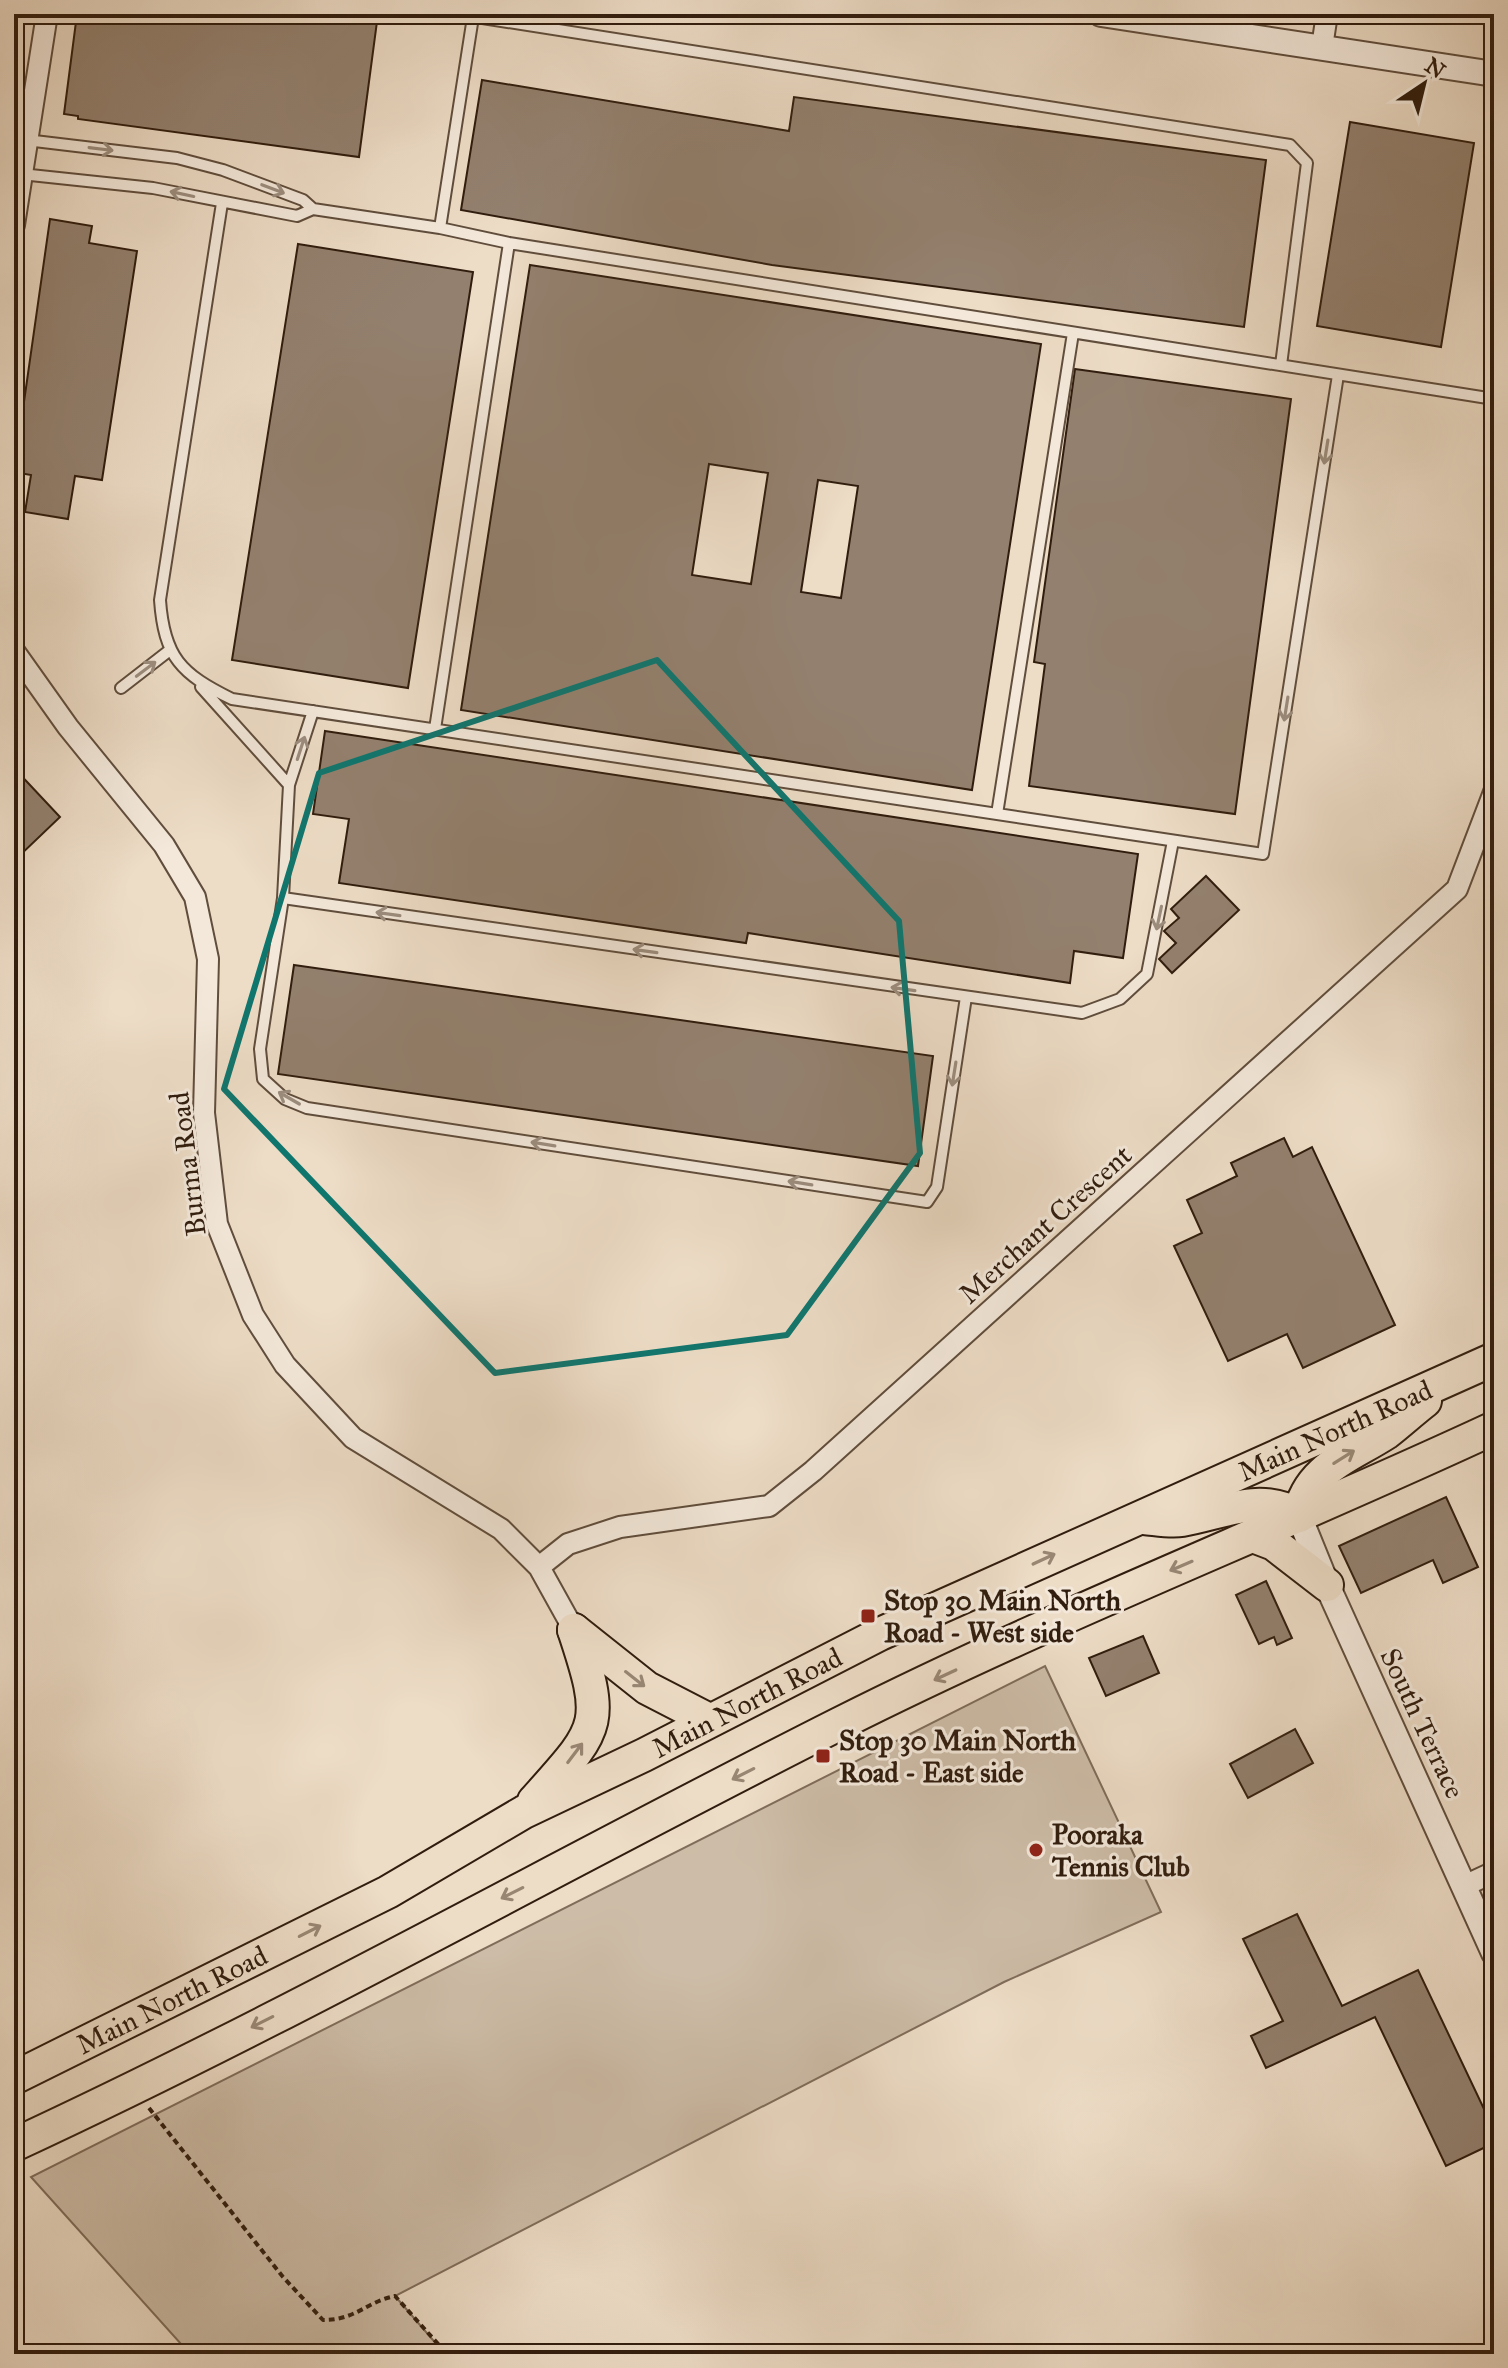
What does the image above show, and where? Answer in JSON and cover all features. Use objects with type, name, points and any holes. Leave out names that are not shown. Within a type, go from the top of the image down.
[{"type":"highway","name":"Main North Road","points":[[14,2078],[388,1892],[524,1812],[901,1624],[1494,1359]]},
{"type":"highway","points":[[1299,1516],[1303,1496],[1338,1459],[1385,1433],[1458,1374]]},
{"type":"highway","points":[[14,2145],[132,2088],[843,1722],[1494,1428]]},
{"type":"highway","points":[[1135,1517],[1178,1521],[1263,1504],[1281,1506],[1299,1516]]},
{"type":"highway","points":[[1253,1536],[1274,1544],[1327,1585]]},
{"type":"highway","points":[[574,1630],[647,1688],[709,1720]]},
{"type":"highway","points":[[524,1812],[575,1754],[592,1723],[595,1698],[574,1630]]},
{"type":"street","points":[[14,225],[25,139],[47,14]]},
{"type":"street","points":[[1101,14],[1494,74]]},
{"type":"street","points":[[1322,47],[1327,14]]},
{"type":"street","name":"Burma Road","points":[[14,651],[68,727],[164,845],[195,897],[208,959],[204,1113],[217,1224],[253,1315],[285,1365],[353,1438],[501,1529],[539,1567],[574,1630]]},
{"type":"street","name":"Merchant Crescent","points":[[539,1567],[568,1544],[620,1527],[769,1506],[813,1471],[1457,889],[1494,791]]},
{"type":"street","name":"South Terrace","points":[[1299,1516],[1327,1585],[1494,1953]]},
{"type":"street","points":[[1464,1886],[1494,1872]]},
{"type":"lane","points":[[457,14],[1290,145],[1307,163],[1281,365]]},
{"type":"lane","points":[[440,228],[473,17]]},
{"type":"lane","points":[[25,139],[177,158],[223,170],[303,200],[313,209]]},
{"type":"lane","points":[[21,174],[153,188],[297,216],[313,209],[440,228],[509,243],[1494,399]]},
{"type":"lane","points":[[222,203],[160,600],[163,634],[170,650],[289,785]]},
{"type":"lane","points":[[435,729],[509,243]]},
{"type":"lane","points":[[997,814],[1073,333]]},
{"type":"lane","points":[[196,681],[232,699],[1263,854],[1338,375]]},
{"type":"lane","points":[[121,688],[170,650]]},
{"type":"lane","points":[[313,711],[289,785],[283,898],[260,1049],[263,1079],[285,1099],[307,1108],[927,1202],[937,1187],[966,997]]},
{"type":"lane","points":[[283,898],[1082,1013],[1120,999],[1147,974],[1173,841]]},
{"type":"path","points":[[132,2088],[283,2277],[323,2320],[343,2320],[363,2312],[376,2300],[395,2296],[447,2354]]},
{"type":"highlighted area","points":[[657,660],[899,921],[920,1153],[787,1335],[495,1373],[224,1089],[319,773]]},
{"type":"shaded area","points":[[1045,1666],[1161,1912],[1004,1982],[395,2296],[445,2354],[190,2354],[31,2177]]},
{"type":"building","points":[[77,14],[378,14],[359,157],[78,119],[78,116],[64,114]]},
{"type":"building","points":[[482,80],[789,131],[794,97],[1266,160],[1244,327],[772,265],[461,210]]},
{"type":"building","points":[[1350,122],[1474,143],[1441,347],[1317,326]]},
{"type":"building","points":[[50,219],[92,226],[89,243],[137,251],[102,480],[75,476],[68,519],[25,512],[31,475],[14,472]]},
{"type":"building","points":[[298,244],[473,272],[408,688],[232,660]]},
{"type":"building","points":[[530,265],[1041,344],[972,790],[461,710]],"holes":[[[709,464],[768,473],[751,584],[692,575]],[[818,480],[858,486],[841,598],[801,592]]]},
{"type":"building","points":[[1075,369],[1291,399],[1235,814],[1029,786],[1045,664],[1034,662]]},
{"type":"building","points":[[325,731],[1138,854],[1123,958],[1074,951],[1070,983],[748,933],[746,943],[339,883],[349,819],[313,814]]},
{"type":"building","points":[[14,768],[60,817],[14,861]]},
{"type":"building","points":[[1206,876],[1239,910],[1172,973],[1159,959],[1176,943],[1164,931],[1179,918],[1171,909]]},
{"type":"building","points":[[294,965],[933,1056],[918,1166],[278,1074]]},
{"type":"building","points":[[1284,1138],[1293,1157],[1312,1147],[1395,1325],[1303,1368],[1287,1334],[1228,1361],[1174,1246],[1202,1233],[1187,1200],[1237,1176],[1231,1163]]},
{"type":"building","points":[[1446,1497],[1478,1567],[1443,1583],[1433,1560],[1361,1593],[1339,1546]]},
{"type":"building","points":[[1266,1581],[1292,1638],[1277,1645],[1274,1637],[1259,1644],[1236,1595]]},
{"type":"building","points":[[1143,1636],[1159,1673],[1106,1696],[1089,1658]]},
{"type":"building","points":[[1295,1729],[1313,1763],[1248,1798],[1230,1764]]},
{"type":"building","points":[[1297,1914],[1342,2006],[1418,1970],[1494,2130],[1494,2143],[1446,2166],[1375,2017],[1266,2068],[1251,2036],[1283,2021],[1243,1939]]},
{"type":"place","name":"Stop 30 Main North Road - West side","points":[[868,1616]]},
{"type":"place","name":"Stop 30 Main North Road - East side","points":[[823,1756]]},
{"type":"place","name":"Pooraka Tennis Club","points":[[1036,1850]]}]
